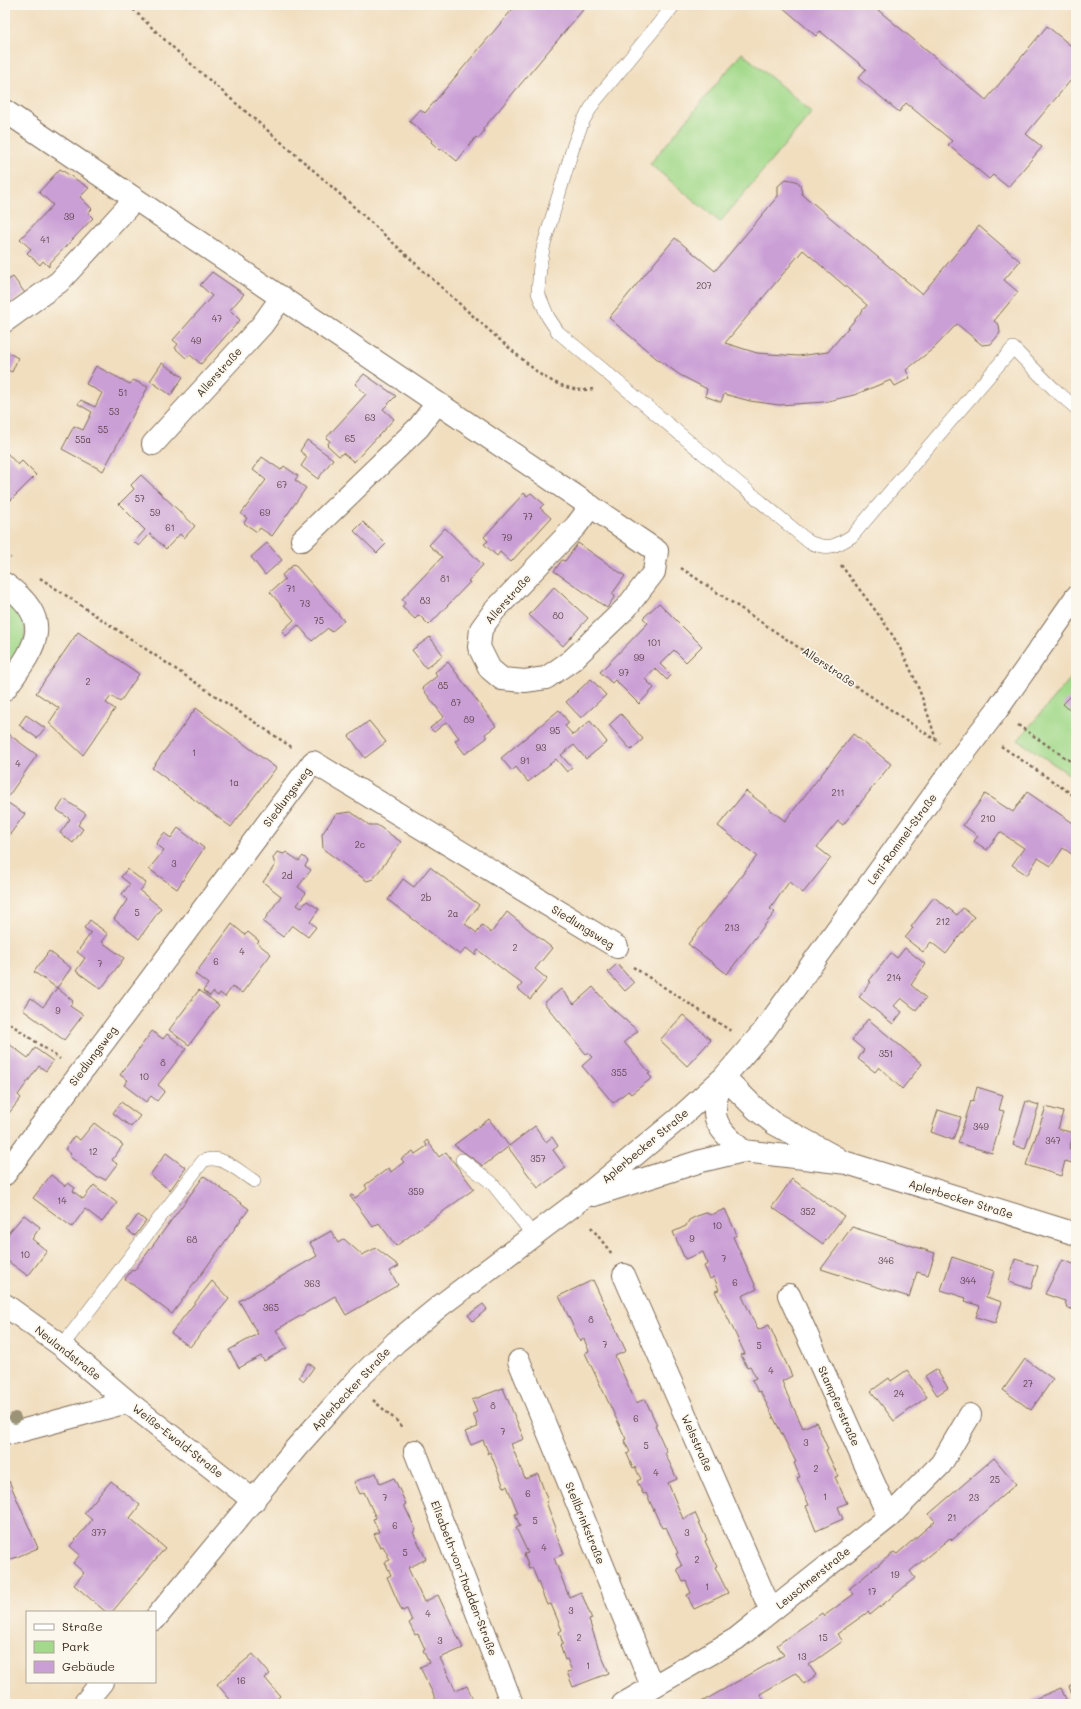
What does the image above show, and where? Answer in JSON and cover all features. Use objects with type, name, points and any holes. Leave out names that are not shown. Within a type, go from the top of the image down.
[{"type":"street","points":[[5,111],[657,551]]},
{"type":"street","points":[[5,321],[60,282],[135,198]]},
{"type":"street","name":"Allerstraße","points":[[153,444],[262,325],[282,297]]},
{"type":"street","points":[[302,540],[419,427],[437,402]]},
{"type":"street","name":"Allerstraße","points":[[591,506],[576,526],[494,611],[481,629],[479,647],[490,669],[502,679],[525,681],[546,678],[572,660],[627,607],[654,572],[657,551]]},
{"type":"street","points":[[5,584],[18,593],[32,610],[37,628],[35,644],[5,689]]},
{"type":"street","name":"Leni-Rommel-Straße","points":[[724,1077],[763,1032],[961,757],[997,710],[1076,597]]},
{"type":"street","name":"Siedlungsweg","points":[[5,1174],[313,762],[617,947]]},
{"type":"street","points":[[724,1077],[714,1100],[715,1120],[724,1135],[743,1151]]},
{"type":"street","name":"Aplerbecker Straße","points":[[156,1618],[254,1501],[296,1448],[356,1381],[396,1342],[440,1306],[583,1198],[677,1120],[724,1077],[756,1109],[775,1124],[847,1164]]},
{"type":"street","name":"Aplerbecker Straße","points":[[583,1198],[701,1161],[743,1151],[847,1164],[1076,1234]]},
{"type":"street","name":"Welsstraße","points":[[624,1276],[771,1612]]},
{"type":"street","name":"Stampferstraße","points":[[788,1295],[889,1517]]},
{"type":"street","name":"Neulandstraße","points":[[5,1305],[62,1346],[128,1402]]},
{"type":"street","name":"Stellbrinkstraße","points":[[519,1361],[652,1686]]},
{"type":"street","name":"Weiße-Ewald-Straße","points":[[5,1429],[13,1433],[128,1402],[254,1501]]},
{"type":"street","name":"Leuschnerstraße","points":[[623,1704],[736,1639],[889,1517],[941,1464],[970,1415]]},
{"type":"street","name":"Elisabeth-von-Thadden-Straße","points":[[416,1451],[512,1704]]},
{"type":"street","points":[[84,1704],[101,1683]]},
{"type":"lane","points":[[674,5],[595,101],[583,121],[574,144],[544,244],[540,265],[538,292],[548,317],[558,332],[809,542],[823,548],[839,545],[852,536],[1013,348],[1054,389],[1076,408]]},
{"type":"lane","points":[[62,1346],[203,1161],[210,1158],[222,1159],[254,1181]]},
{"type":"lane","points":[[462,1160],[492,1183],[534,1236]]},
{"type":"path","points":[[129,5],[162,38],[332,186],[479,323],[541,375],[552,382],[584,391],[619,383]]},
{"type":"path","points":[[828,547],[883,622],[902,652],[925,704],[936,740]]},
{"type":"path","name":"Allerstraße","points":[[657,551],[961,757]]},
{"type":"path","points":[[5,555],[12,559]]},
{"type":"path","points":[[38,577],[313,762]]},
{"type":"path","points":[[997,710],[1076,765]]},
{"type":"path","points":[[1004,748],[1076,797]]},
{"type":"path","name":"Siedlungsweg","points":[[617,947],[625,962],[731,1031]]},
{"type":"path","points":[[5,1020],[79,1074]]},
{"type":"path","points":[[591,1227],[612,1255]]},
{"type":"path","points":[[373,1400],[399,1422]]},
{"type":"green space","points":[[742,53],[812,112],[720,222],[650,164]]},
{"type":"green space","points":[[5,598],[15,607],[22,618],[25,638],[22,649],[5,674]]},
{"type":"green space","points":[[1076,672],[1076,779],[1018,740]]},
{"type":"building","points":[[516,5],[587,5],[483,129],[484,131],[478,139],[476,137],[457,161],[442,149],[440,150],[431,142],[432,140],[409,121],[420,109],[425,113]]},
{"type":"building","points":[[780,5],[872,5],[986,100],[1047,26],[1076,50],[1076,74],[1026,134],[1042,147],[1008,187],[993,175],[989,179],[948,145],[952,141],[906,103],[899,112],[858,78],[866,69],[820,31],[816,36]]},
{"type":"building","points":[[60,169],[89,188],[80,197],[92,209],[88,213],[93,218],[49,264],[49,267],[43,261],[40,265],[27,253],[31,249],[20,239],[53,205],[39,192]]},
{"type":"building","points":[[786,179],[796,181],[800,184],[802,194],[922,294],[979,226],[1020,261],[1004,280],[1018,292],[994,321],[999,325],[1000,333],[991,344],[982,345],[957,324],[934,348],[906,370],[910,378],[895,386],[891,380],[854,395],[824,402],[779,405],[750,401],[724,394],[721,402],[705,396],[707,389],[680,375],[656,358],[609,318],[675,238],[715,271],[778,196],[778,186]],"holes":[[[803,250],[867,305],[828,352],[798,356],[757,353],[725,343]]]},
{"type":"building","points":[[212,272],[244,294],[230,310],[240,320],[201,364],[190,355],[186,358],[175,348],[178,344],[173,340],[212,296],[200,285]]},
{"type":"building","points":[[13,277],[25,293],[5,308],[5,282]]},
{"type":"building","points":[[5,351],[18,358],[12,372],[5,369]]},
{"type":"building","points":[[162,363],[183,377],[171,395],[150,381]]},
{"type":"building","points":[[96,366],[130,384],[133,380],[148,387],[103,471],[62,449],[74,426],[83,430],[92,412],[78,404],[81,400],[95,407],[102,393],[86,384]]},
{"type":"building","points":[[364,374],[396,396],[383,409],[394,419],[354,462],[343,453],[339,456],[327,445],[330,441],[326,438],[366,394],[355,384]]},
{"type":"building","points":[[307,440],[333,459],[318,479],[301,466],[307,457],[300,451]]},
{"type":"building","points":[[6,452],[18,465],[22,461],[36,475],[5,506]]},
{"type":"building","points":[[262,457],[281,470],[284,466],[298,476],[295,480],[306,488],[272,536],[260,528],[257,532],[244,523],[247,518],[241,514],[266,480],[253,470]]},
{"type":"building","points":[[141,475],[195,526],[184,538],[180,534],[166,549],[150,534],[139,546],[134,542],[145,530],[119,504],[134,489],[131,485]]},
{"type":"building","points":[[524,493],[527,496],[531,493],[544,504],[540,508],[551,518],[511,562],[500,552],[497,556],[484,544],[488,541],[484,537]]},
{"type":"building","points":[[363,522],[386,544],[377,553],[354,531]]},
{"type":"building","points":[[445,528],[483,565],[468,581],[470,582],[429,625],[419,615],[415,619],[402,607],[405,603],[402,599],[442,557],[429,545]]},
{"type":"building","points":[[267,543],[282,560],[265,575],[251,557]]},
{"type":"building","points":[[578,543],[625,576],[612,594],[615,596],[607,608],[554,571],[562,560],[565,561]]},
{"type":"building","points":[[294,564],[344,621],[331,632],[328,628],[312,641],[298,625],[286,636],[282,631],[294,620],[270,592],[285,579],[282,575]]},
{"type":"building","points":[[554,587],[588,618],[563,646],[529,615]]},
{"type":"building","points":[[659,603],[702,646],[686,662],[674,650],[660,664],[671,675],[667,680],[655,668],[645,679],[654,688],[639,704],[615,680],[612,683],[600,672],[648,623],[643,618]]},
{"type":"building","points":[[78,632],[139,674],[120,702],[111,696],[106,703],[115,709],[83,755],[49,723],[59,708],[36,693]]},
{"type":"building","points":[[430,637],[443,655],[426,668],[412,650]]},
{"type":"building","points":[[448,662],[496,726],[485,734],[487,738],[465,754],[455,741],[459,738],[447,722],[434,732],[430,728],[444,717],[422,688],[437,676],[435,672]]},
{"type":"building","points":[[591,679],[606,695],[581,718],[566,702]]},
{"type":"building","points":[[1076,691],[1076,716],[1063,704]]},
{"type":"building","points":[[196,708],[276,768],[231,827],[152,768]]},
{"type":"building","points":[[559,710],[569,723],[565,726],[573,735],[590,721],[607,742],[586,759],[574,745],[561,755],[572,768],[567,772],[556,759],[528,782],[516,767],[512,771],[501,758]]},
{"type":"building","points":[[621,714],[643,739],[631,750],[609,725]]},
{"type":"building","points":[[26,715],[45,728],[37,738],[19,725]]},
{"type":"building","points":[[369,721],[386,742],[365,758],[349,736]]},
{"type":"building","points":[[7,733],[37,755],[5,801],[5,735]]},
{"type":"building","points":[[853,734],[891,764],[843,825],[838,821],[817,847],[831,858],[803,893],[789,882],[770,909],[775,912],[727,974],[688,944],[757,856],[718,826],[746,791],[785,821]]},
{"type":"building","points":[[1027,792],[1076,825],[1076,857],[1063,848],[1051,866],[1038,858],[1027,875],[1012,865],[1024,848],[1000,832],[987,850],[974,841],[978,836],[963,825],[985,794],[1013,812]]},
{"type":"building","points":[[64,799],[86,814],[78,825],[83,829],[73,843],[60,833],[70,819],[57,810]]},
{"type":"building","points":[[5,801],[25,814],[5,841]]},
{"type":"building","points":[[351,812],[369,825],[377,825],[401,842],[373,879],[367,881],[323,849],[322,834],[336,814]]},
{"type":"building","points":[[178,828],[204,848],[177,889],[149,869],[164,850],[156,844],[164,833],[171,838]]},
{"type":"building","points":[[277,852],[284,854],[286,852],[299,861],[303,856],[308,861],[305,866],[311,870],[298,887],[306,893],[297,905],[301,908],[307,901],[319,909],[310,922],[316,927],[308,937],[292,925],[283,937],[263,922],[281,896],[263,882],[275,865],[273,858]]},
{"type":"building","points":[[430,867],[479,905],[465,924],[477,933],[482,925],[491,933],[507,912],[552,948],[535,969],[547,979],[530,999],[518,989],[522,984],[478,950],[475,955],[466,948],[460,955],[388,900],[403,879],[414,887]]},
{"type":"building","points":[[127,869],[146,883],[140,891],[161,908],[139,939],[114,919],[127,900],[122,894],[130,884],[121,877]]},
{"type":"building","points":[[934,897],[957,915],[963,908],[974,917],[946,954],[931,942],[923,952],[905,938],[913,928],[911,927]]},
{"type":"building","points":[[90,920],[108,934],[102,942],[124,958],[101,989],[76,971],[85,958],[77,952],[91,933],[84,928]]},
{"type":"building","points":[[232,924],[245,935],[248,932],[259,941],[257,943],[271,954],[242,993],[232,987],[225,997],[220,993],[218,996],[213,992],[210,996],[203,991],[208,984],[195,974]]},
{"type":"building","points":[[905,948],[925,964],[911,985],[926,998],[916,1010],[901,998],[894,1006],[902,1012],[893,1024],[859,997],[871,982],[869,981],[891,953],[897,958]]},
{"type":"building","points":[[49,951],[71,968],[57,988],[34,972]]},
{"type":"building","points":[[617,964],[634,983],[625,991],[608,972]]},
{"type":"building","points":[[593,987],[608,1005],[638,1031],[624,1042],[650,1073],[648,1074],[652,1078],[631,1094],[628,1091],[613,1103],[582,1066],[592,1057],[588,1053],[586,1054],[544,1003],[561,989],[574,1004]]},
{"type":"building","points":[[57,988],[73,1001],[70,1006],[83,1015],[64,1040],[23,1010],[31,998],[43,1007]]},
{"type":"building","points":[[199,990],[219,1005],[189,1045],[169,1030]]},
{"type":"building","points":[[683,1015],[711,1040],[687,1066],[660,1040]]},
{"type":"building","points":[[868,1019],[922,1064],[902,1089],[879,1067],[875,1072],[858,1059],[864,1050],[852,1040]]},
{"type":"building","points":[[152,1031],[163,1039],[167,1034],[186,1049],[158,1085],[165,1091],[157,1101],[151,1096],[146,1102],[124,1085],[128,1080],[120,1075]]},
{"type":"building","points":[[5,1041],[28,1058],[35,1048],[53,1061],[46,1071],[39,1066],[18,1095],[21,1098],[5,1118]]},
{"type":"building","points":[[977,1087],[1003,1095],[999,1110],[1004,1111],[992,1153],[958,1143]]},
{"type":"building","points":[[1026,1101],[1039,1105],[1025,1149],[1013,1145]]},
{"type":"building","points":[[121,1102],[140,1116],[131,1127],[113,1113]]},
{"type":"building","points":[[1046,1107],[1063,1112],[1058,1129],[1074,1133],[1069,1149],[1076,1151],[1072,1163],[1065,1161],[1061,1176],[1026,1165]]},
{"type":"building","points":[[938,1110],[961,1117],[953,1140],[931,1132]]},
{"type":"building","points":[[489,1119],[509,1146],[535,1126],[546,1142],[552,1137],[558,1146],[553,1150],[566,1168],[538,1188],[508,1147],[483,1166],[454,1145]]},
{"type":"building","points":[[94,1123],[123,1145],[112,1160],[117,1164],[105,1180],[100,1177],[98,1178],[69,1156],[71,1154],[65,1149],[74,1136],[80,1140]]},
{"type":"building","points":[[427,1140],[439,1157],[446,1152],[474,1189],[396,1246],[379,1223],[373,1227],[350,1196],[352,1195],[355,1198],[367,1189],[365,1185],[389,1168],[391,1172],[404,1162],[401,1159],[413,1151],[415,1154],[427,1146],[425,1142]]},
{"type":"building","points":[[166,1153],[186,1168],[170,1190],[150,1175]]},
{"type":"building","points":[[51,1175],[65,1186],[68,1183],[75,1188],[73,1191],[83,1199],[94,1185],[117,1203],[102,1222],[85,1209],[72,1227],[33,1198]]},
{"type":"building","points":[[204,1176],[249,1209],[172,1314],[125,1279],[132,1270],[134,1271]]},
{"type":"building","points":[[792,1179],[844,1216],[823,1244],[772,1207]]},
{"type":"building","points":[[725,1209],[737,1235],[733,1237],[757,1289],[742,1296],[758,1330],[769,1325],[792,1376],[782,1381],[787,1394],[803,1428],[816,1422],[828,1449],[826,1450],[838,1476],[835,1477],[847,1503],[838,1507],[843,1519],[816,1531],[806,1506],[809,1505],[797,1478],[800,1477],[794,1463],[796,1462],[760,1391],[758,1392],[752,1380],[756,1378],[750,1366],[747,1367],[741,1355],[745,1354],[715,1291],[719,1290],[714,1277],[710,1279],[704,1266],[708,1264],[703,1252],[685,1259],[673,1232],[686,1226],[689,1220],[697,1216],[706,1213],[711,1215]]},
{"type":"building","points":[[24,1215],[40,1227],[32,1239],[47,1251],[28,1276],[5,1259],[5,1237]]},
{"type":"building","points":[[138,1215],[146,1221],[135,1236],[127,1230]]},
{"type":"building","points":[[852,1227],[935,1253],[928,1275],[917,1272],[909,1297],[821,1269]]},
{"type":"building","points":[[331,1231],[338,1243],[344,1239],[362,1255],[376,1248],[399,1266],[390,1271],[398,1285],[346,1315],[335,1296],[276,1330],[287,1348],[264,1361],[261,1356],[239,1368],[229,1350],[258,1334],[239,1301],[317,1256],[310,1243]]},
{"type":"building","points":[[952,1257],[994,1271],[986,1297],[1002,1302],[995,1323],[976,1317],[980,1306],[965,1301],[966,1298],[941,1290]]},
{"type":"building","points":[[1015,1259],[1038,1266],[1031,1289],[1009,1282]]},
{"type":"building","points":[[1062,1260],[1076,1265],[1076,1310],[1067,1308],[1065,1301],[1045,1294]]},
{"type":"building","points":[[593,1280],[626,1351],[615,1356],[636,1403],[645,1399],[657,1425],[655,1426],[667,1452],[665,1453],[677,1479],[668,1483],[683,1519],[695,1513],[707,1540],[705,1541],[717,1566],[715,1567],[728,1593],[694,1609],[687,1595],[691,1593],[686,1581],[683,1582],[677,1569],[682,1566],[676,1554],[678,1553],[666,1527],[662,1528],[646,1493],[643,1494],[637,1481],[641,1479],[635,1467],[633,1468],[627,1454],[630,1452],[624,1440],[626,1439],[585,1353],[589,1351],[584,1339],[580,1341],[559,1296]]},
{"type":"building","points":[[212,1281],[229,1299],[190,1347],[171,1333]]},
{"type":"building","points":[[483,1304],[487,1309],[473,1321],[468,1315]]},
{"type":"building","points":[[1025,1359],[1053,1379],[1031,1410],[1003,1390]]},
{"type":"building","points":[[308,1363],[314,1367],[304,1381],[299,1377]]},
{"type":"building","points":[[936,1369],[948,1388],[937,1395],[925,1376]]},
{"type":"building","points":[[907,1370],[927,1397],[894,1421],[871,1391],[889,1378],[891,1381]]},
{"type":"building","points":[[503,1388],[524,1439],[511,1444],[525,1479],[538,1474],[548,1501],[546,1502],[556,1528],[554,1529],[564,1554],[554,1558],[569,1597],[581,1592],[592,1619],[589,1620],[598,1647],[609,1673],[573,1687],[567,1672],[572,1671],[567,1659],[565,1660],[560,1645],[563,1644],[559,1632],[562,1630],[551,1604],[547,1605],[532,1567],[529,1568],[524,1554],[528,1553],[516,1528],[520,1526],[515,1514],[518,1513],[507,1486],[504,1487],[490,1452],[487,1454],[488,1452],[483,1440],[471,1445],[465,1432],[478,1427],[473,1414],[477,1412],[472,1400]]},
{"type":"building","points":[[994,1458],[1016,1484],[952,1540],[950,1538],[910,1571],[915,1578],[870,1615],[868,1612],[837,1634],[843,1641],[809,1665],[816,1675],[804,1684],[796,1673],[760,1694],[766,1704],[698,1704],[784,1655],[777,1645],[822,1613],[824,1616],[854,1594],[849,1589],[894,1552],[897,1554],[935,1521],[929,1514]]},
{"type":"building","points":[[376,1473],[380,1484],[394,1478],[406,1504],[404,1505],[416,1530],[413,1532],[426,1559],[408,1568],[424,1602],[438,1595],[463,1648],[440,1658],[456,1691],[467,1686],[475,1704],[438,1704],[420,1667],[429,1663],[423,1650],[425,1649],[418,1634],[415,1635],[409,1623],[412,1621],[407,1609],[402,1611],[387,1577],[391,1575],[385,1562],[390,1560],[383,1546],[380,1547],[374,1534],[379,1532],[373,1519],[376,1518],[364,1492],[360,1494],[354,1482]]},
{"type":"building","points":[[9,1481],[38,1548],[5,1562],[5,1483]]},
{"type":"building","points":[[111,1481],[140,1505],[130,1518],[165,1548],[113,1611],[105,1611],[74,1585],[84,1573],[73,1563],[80,1555],[70,1546],[92,1520],[84,1513]]},
{"type":"building","points":[[253,1654],[270,1674],[265,1678],[280,1696],[276,1700],[279,1704],[231,1704],[233,1703],[217,1684]]},
{"type":"building","points":[[1076,1683],[1076,1704],[1075,1704],[1069,1686]]},
{"type":"building","points":[[1061,1688],[1068,1704],[1034,1704],[1032,1700]]}]
